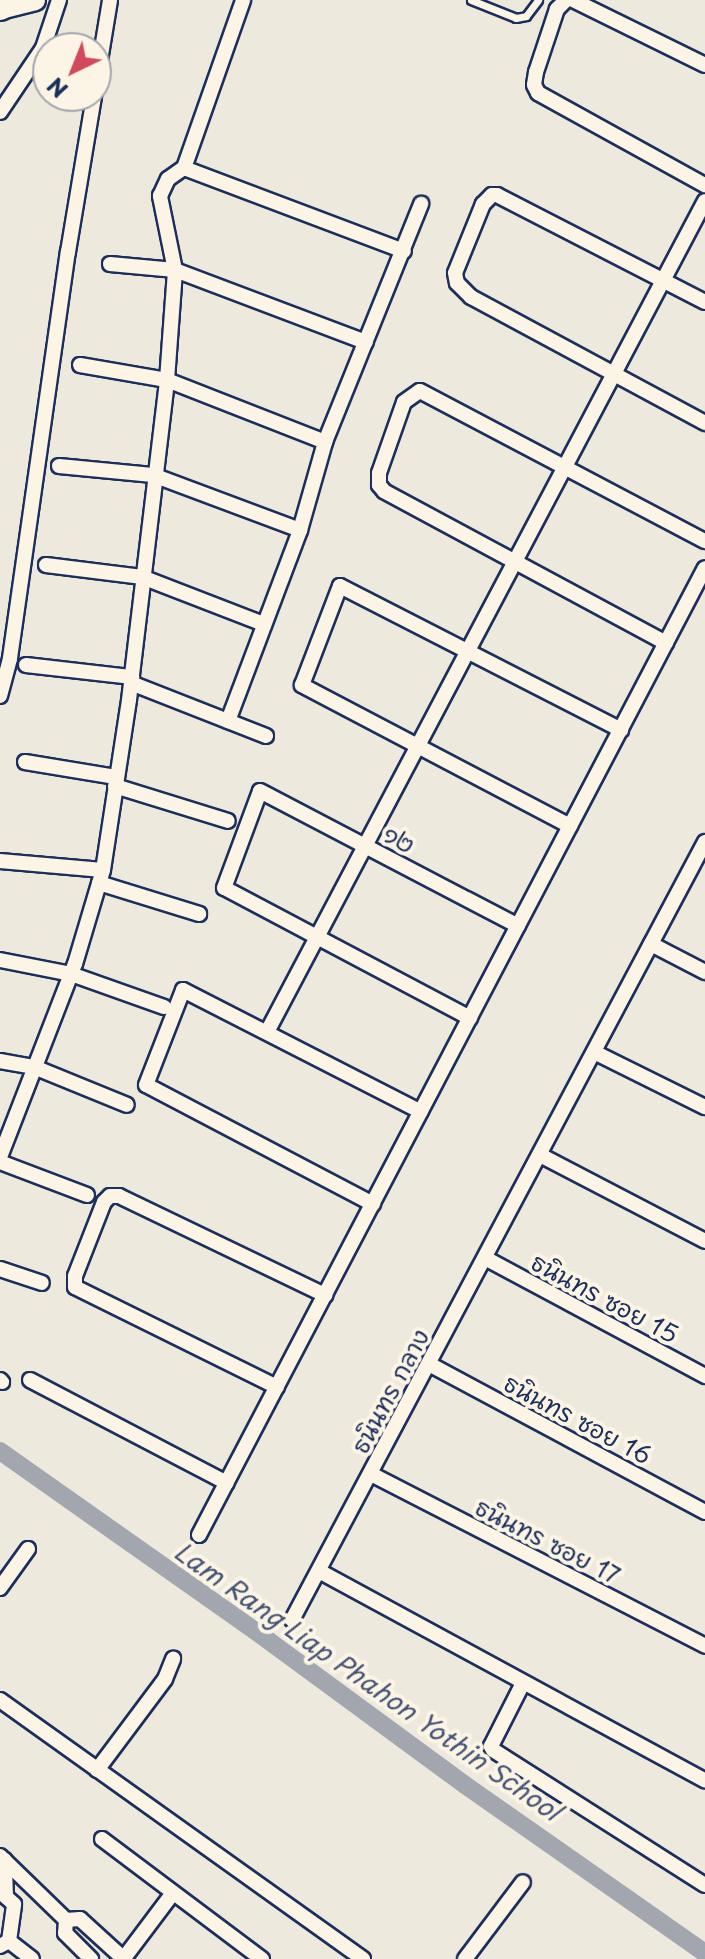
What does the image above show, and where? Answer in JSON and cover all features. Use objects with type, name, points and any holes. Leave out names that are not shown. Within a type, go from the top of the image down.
[{"type":"highway","points":[[0,8],[12,0]]},
{"type":"main road","points":[[0,8],[35,0]]},
{"type":"street","points":[[0,112],[43,48],[59,0]]},
{"type":"street","points":[[105,32],[110,0]]},
{"type":"street","points":[[87,1195],[0,1160],[71,974],[101,877],[131,680],[153,475],[167,380],[175,270],[160,196],[168,179],[184,168],[243,0]]},
{"type":"street","points":[[566,0],[557,9],[536,72],[534,85],[538,93],[705,185]]},
{"type":"street","points":[[573,0],[705,65]]},
{"type":"street","points":[[0,696],[10,658],[68,252],[91,112]]},
{"type":"street","points":[[184,168],[404,251]]},
{"type":"street","points":[[705,302],[497,195],[492,195],[483,204],[455,273],[457,283],[471,297],[705,423]]},
{"type":"street","points":[[267,1032],[705,201]]},
{"type":"street","points":[[228,721],[300,530],[325,442],[421,204]]},
{"type":"street","points":[[110,264],[175,270],[366,342]]},
{"type":"street","points":[[80,365],[167,380],[325,442]]},
{"type":"street","points":[[666,643],[392,497],[379,485],[379,473],[404,402],[420,391],[705,541]]},
{"type":"street","points":[[59,466],[153,475],[300,530]]},
{"type":"street","points":[[46,565],[142,577],[264,624]]},
{"type":"street","points":[[199,1535],[705,568]]},
{"type":"street","points":[[570,826],[302,685],[340,586],[621,730]]},
{"type":"street","points":[[26,665],[131,680],[266,736]]},
{"type":"street","points":[[25,762],[115,782],[228,821]]},
{"type":"street","name":"๑๒","points":[[316,939],[224,888],[260,791],[518,926]]},
{"type":"street","name":"ธนินทร กลาง","points":[[292,1620],[705,842]]},
{"type":"street","points":[[0,861],[101,877],[199,914]]},
{"type":"street","points":[[316,939],[470,1018]]},
{"type":"street","points":[[651,944],[705,972]]},
{"type":"street","points":[[0,960],[71,974],[164,1007]]},
{"type":"street","points":[[373,1204],[146,1085],[183,990],[421,1112]]},
{"type":"street","points":[[594,1052],[705,1107]]},
{"type":"street","points":[[0,1061],[34,1067],[127,1105]]},
{"type":"street","points":[[540,1155],[705,1241]]},
{"type":"street","points":[[277,1387],[75,1287],[75,1276],[104,1202],[110,1196],[119,1196],[325,1295]]},
{"type":"street","name":"ธนินทร ซอย 15","points":[[485,1258],[705,1376]]},
{"type":"street","points":[[0,1269],[42,1283]]},
{"type":"street","name":"ธนินทร ซอย 16","points":[[429,1364],[705,1512]]},
{"type":"street","points":[[30,1380],[227,1483]]},
{"type":"street","name":"ธนินทร ซอย 17","points":[[371,1474],[705,1646]]},
{"type":"street","points":[[0,1588],[28,1549]]},
{"type":"street","points":[[319,1571],[705,1781]]},
{"type":"street","points":[[97,1770],[165,1679],[173,1659]]},
{"type":"street","points":[[523,1683],[491,1746],[493,1750],[705,1885]]},
{"type":"street","points":[[0,1700],[363,1959]]},
{"type":"street","points":[[102,1839],[262,1959]]},
{"type":"street","points":[[2,1858],[66,1920],[80,1919],[124,1958],[173,1893]]},
{"type":"street","points":[[2,1858],[3,1898],[14,1904],[5,1944],[32,1959]]},
{"type":"street","points":[[465,1959],[523,1882]]},
{"type":"street","points":[[66,1920],[65,1933],[91,1959]]},
{"type":"lane","points":[[471,0],[516,18],[526,16],[538,0]]},
{"type":"waterway","name":"Lam Rang Liap Phahon Yothin School","points":[[0,1451],[705,1953]]}]
